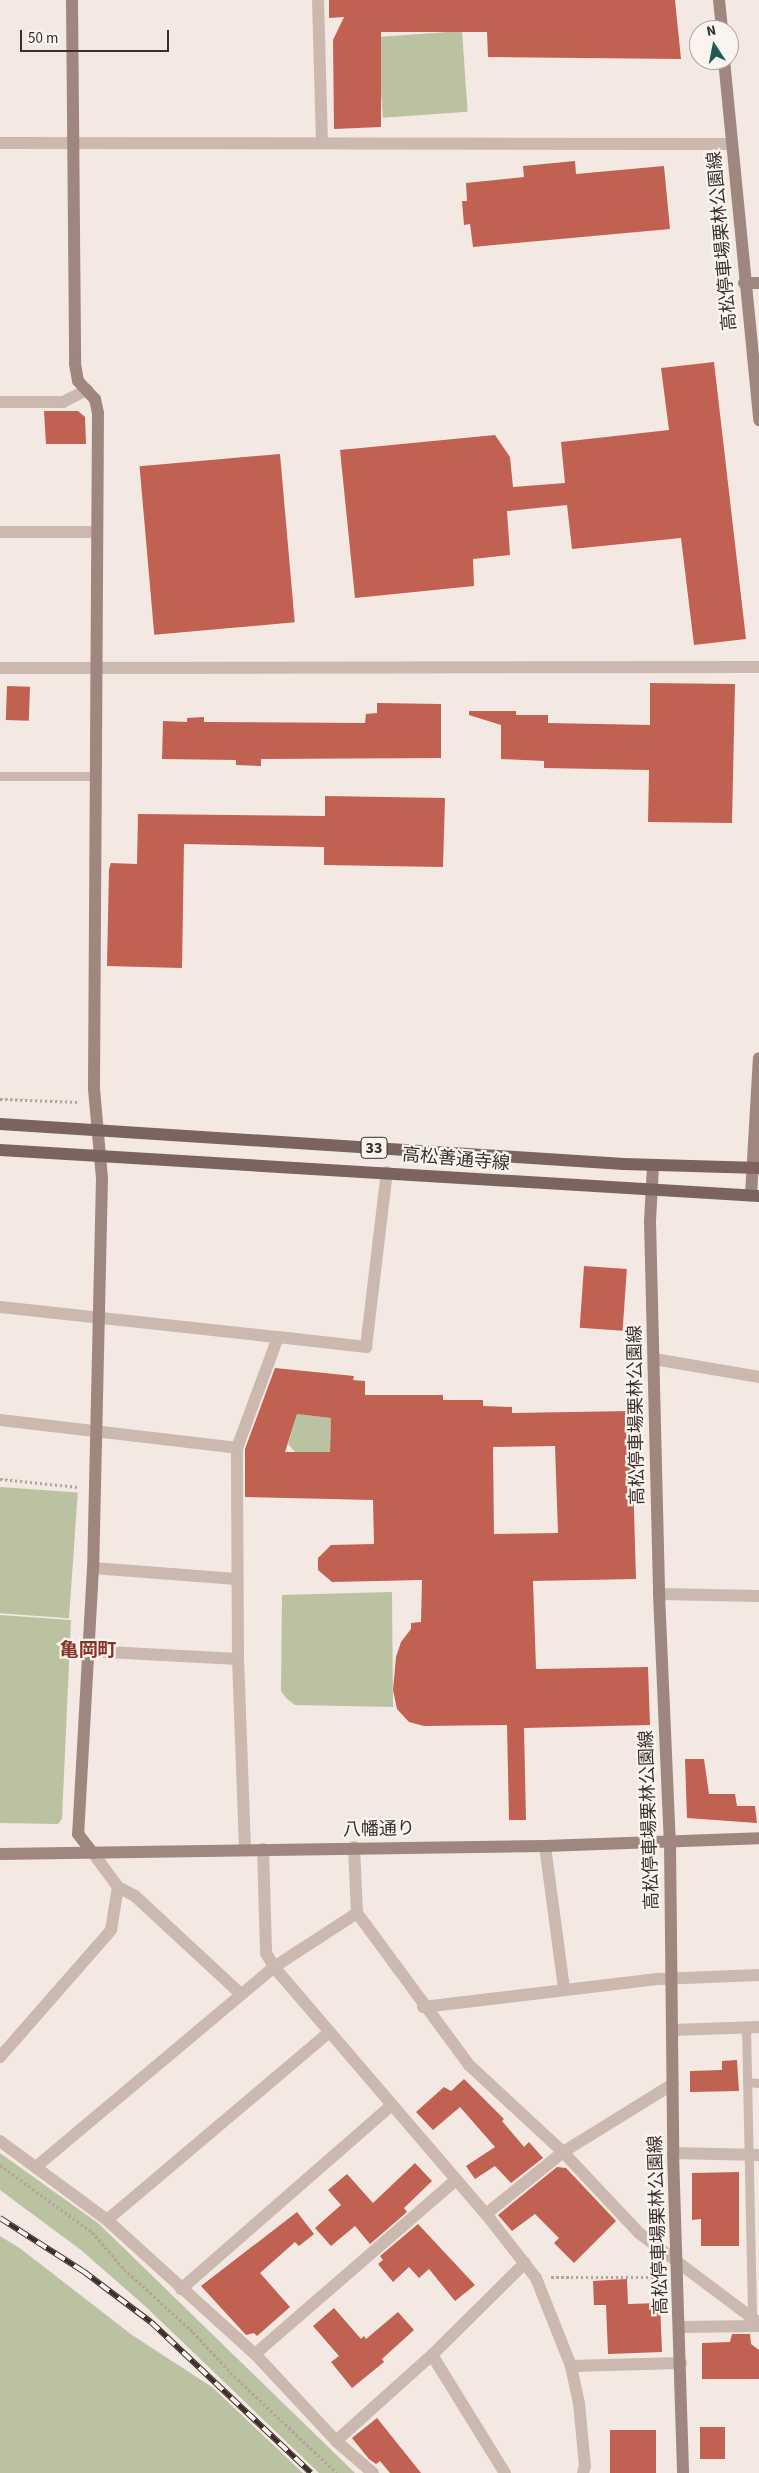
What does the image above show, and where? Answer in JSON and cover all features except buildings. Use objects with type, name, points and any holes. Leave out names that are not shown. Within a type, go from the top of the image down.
[{"type":"main road","name":"高松善通寺線","points":[[0,1124],[653,1166],[756,1168]]},
{"type":"main road","name":"高松善通寺線","points":[[0,1150],[387,1172],[650,1191],[755,1195]]},
{"type":"street","points":[[72,0],[75,364],[78,381],[95,398],[98,413],[95,776],[96,1129],[102,1178],[97,1316],[93,1568],[78,1834],[118,1887],[135,1896],[241,1994]]},
{"type":"street","points":[[318,0],[322,142]]},
{"type":"street","points":[[719,0],[721,20]]},
{"type":"street","name":"高松停車場栗林公園線","points":[[725,70],[744,283],[759,420]]},
{"type":"street","points":[[0,143],[732,144]]},
{"type":"street","points":[[744,283],[759,283]]},
{"type":"street","points":[[0,402],[63,402],[87,390]]},
{"type":"street","points":[[0,532],[97,532]]},
{"type":"street","points":[[0,668],[759,667]]},
{"type":"street","points":[[755,1195],[759,1058]]},
{"type":"street","name":"高松停車場栗林公園線","points":[[653,1166],[650,1191],[659,1594],[670,1841],[673,2153],[681,2327],[682,2473]]},
{"type":"street","points":[[0,1307],[97,1316],[366,1348],[387,1172]]},
{"type":"street","points":[[245,1849],[238,1659],[238,1448],[278,1337]]},
{"type":"street","points":[[654,1359],[759,1376]]},
{"type":"street","points":[[0,1420],[238,1448]]},
{"type":"street","points":[[93,1568],[237,1579]]},
{"type":"street","points":[[659,1594],[759,1596]]},
{"type":"street","points":[[88,1651],[238,1659]]},
{"type":"street","name":"八幡通り","points":[[0,1854],[354,1847],[545,1846],[759,1838]]},
{"type":"street","points":[[545,1846],[564,1989]]},
{"type":"street","points":[[354,1847],[357,1913],[423,2007],[469,2065],[563,2152],[640,2234],[660,2251],[677,2260],[757,2322]]},
{"type":"street","points":[[263,1849],[266,1953],[274,1967],[455,2181],[486,2214],[536,2278],[571,2366],[579,2403],[585,2466],[583,2473]]},
{"type":"street","points":[[0,2057],[111,1930],[118,1887]]},
{"type":"street","points":[[37,2166],[274,1967],[357,1913]]},
{"type":"street","points":[[423,2007],[564,1989],[672,1978],[759,1975]]},
{"type":"street","points":[[673,2030],[752,2027]]},
{"type":"street","points":[[108,2220],[328,2033]]},
{"type":"street","points":[[486,2214],[563,2152],[673,2084]]},
{"type":"street","points":[[181,2289],[391,2106]]},
{"type":"street","points":[[0,2141],[37,2166],[108,2220],[181,2289],[255,2354],[336,2441],[373,2473]]},
{"type":"street","points":[[673,2153],[753,2155]]},
{"type":"street","points":[[255,2354],[455,2181]]},
{"type":"street","points":[[336,2441],[432,2355],[526,2263]]},
{"type":"street","points":[[681,2327],[757,2322]]},
{"type":"street","points":[[432,2355],[505,2473]]},
{"type":"street","points":[[571,2366],[681,2363]]},
{"type":"lane","points":[[0,776],[95,776]]},
{"type":"lane","points":[[752,2027],[747,2082],[753,2155],[757,2322]]},
{"type":"lane","points":[[747,2082],[759,2082]]},
{"type":"path","points":[[0,1099],[68,1103],[84,1098]]},
{"type":"path","points":[[0,1480],[95,1488]]},
{"type":"path","points":[[0,2165],[92,2232],[124,2269],[193,2332],[234,2376],[337,2473]]},
{"type":"path","points":[[536,2278],[663,2277]]},
{"type":"green space","points":[[462,31],[468,112],[383,118],[377,37]]},
{"type":"green space","points":[[297,1414],[331,1418],[330,1452],[295,1452],[288,1444]]},
{"type":"green space","points":[[0,1487],[78,1492],[69,1618],[0,1613]]},
{"type":"green space","points":[[392,1592],[393,1707],[295,1705],[287,1699],[281,1691],[282,1595]]},
{"type":"green space","points":[[0,1615],[71,1620],[62,1819],[58,1824],[0,1823]]},
{"type":"green space","points":[[0,2153],[98,2223],[355,2473],[319,2473],[146,2307],[81,2250],[0,2190]]},
{"type":"green space","points":[[0,2236],[21,2249],[132,2335],[212,2387],[303,2473],[0,2473]]},
{"type":"railway","points":[[0,2218],[83,2271],[151,2322],[311,2473]]},
{"type":"district","name":"亀岡町","points":[[88,1651]]}]
